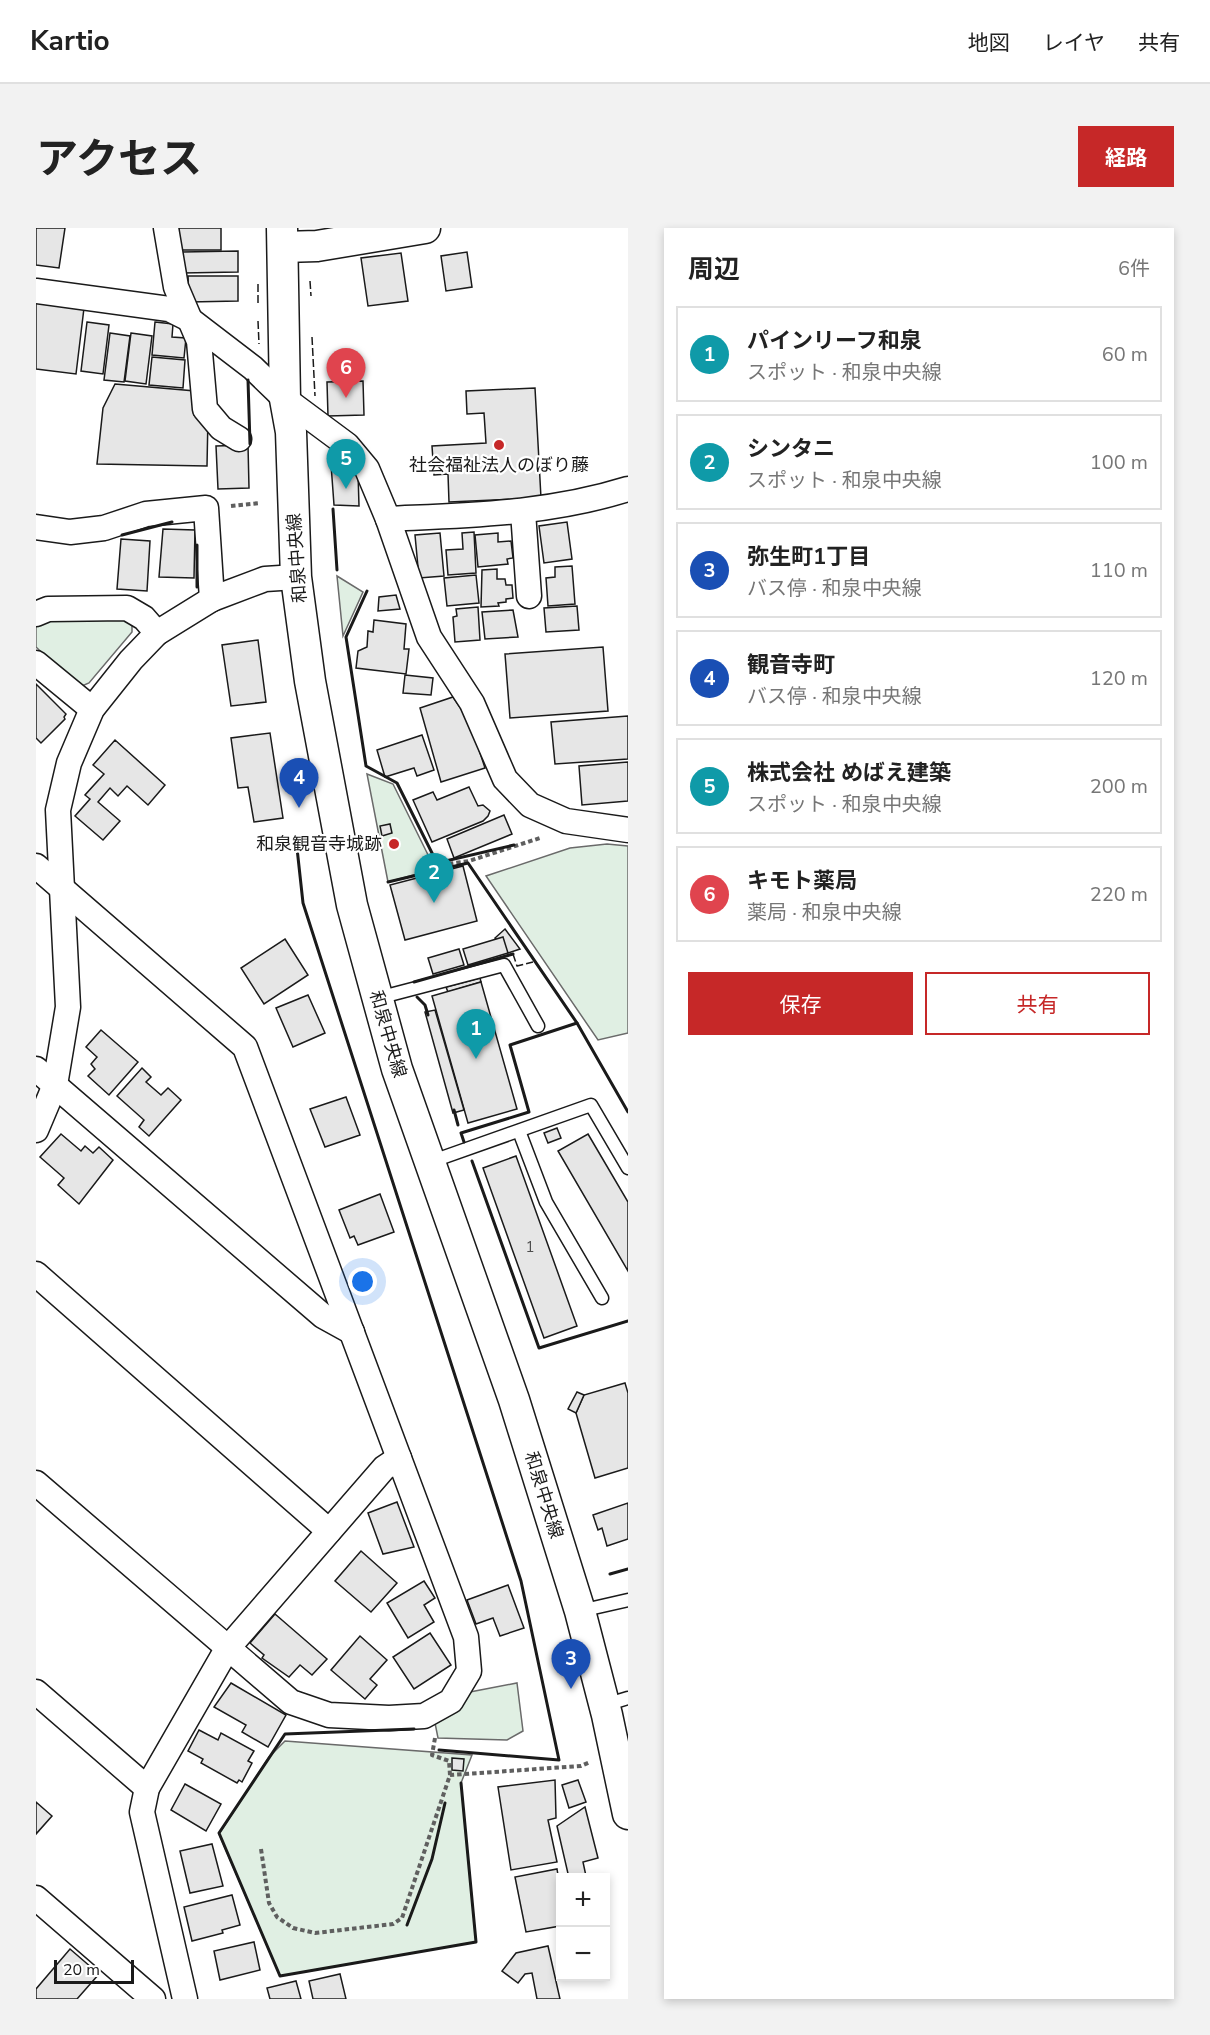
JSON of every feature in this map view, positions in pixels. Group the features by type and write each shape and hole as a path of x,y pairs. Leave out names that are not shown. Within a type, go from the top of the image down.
{"street":[{"path":"166,228 176,287 199,341 205,409 221,428 239,439"},
{"path":"282,238 317,246 415,229"},
{"name":"和泉中央線","path":"282,238 285,399 291,432 296,577 333,814 352,905 398,1070 514,1400 580,1611 616,1701 616,1751 628,1814"},
{"path":"36,291 169,309 189,319 253,368 285,399 347,445 367,470 388,519 429,637 472,703 505,779 530,806 566,821 628,830"},
{"path":"388,519 523,512 587,502 628,489"},
{"path":"36,527 70,532 93,530 147,514 206,508 212,599"},
{"path":"523,512 529,596"},
{"path":"36,1130 55,1085 68,1006 58,810 69,763 92,709 131,660 157,633 212,599 265,579 296,577"},
{"path":"36,614 48,609 127,608 144,618 157,633"},
{"path":"36,663 92,709"},
{"path":"36,866 245,1047 466,1637 469,1671 451,1701 424,1716 389,1718 329,1715 291,1702 36,1483"},
{"path":"36,1069 324,1316 352,1332"},
{"path":"36,1274 329,1531"},
{"path":"185,1999 142,1812 147,1788 227,1649 384,1468 399,1458"},
{"path":"36,1692 147,1788"},
{"path":"36,1898 153,1999"}],"lane":[{"path":"378,998 504,965 538,1026"},
{"path":"430,1162 591,1105 628,1168"},
{"path":"519,1131 546,1202 602,1298"},
{"path":"580,1611 628,1600"}],"path":[{"path":"246,504 260,503"},
{"path":"434,866 469,861 534,842 566,821"},
{"path":"261,1849 269,1903 277,1917 292,1928 315,1933 393,1924 402,1918 450,1775 449,1761 432,1755 435,1736 430,1713"},
{"path":"450,1775 581,1766 616,1751"}],"green space":[{"path":"337,576 363,592 343,636"},
{"path":"113,613 132,622 132,632 89,683 82,686 73,682 36,647 36,621"},
{"path":"367,774 393,784 435,869 388,882"},
{"path":"607,844 628,846 628,1033 598,1040 486,876 570,848"},
{"path":"517,1683 523,1731 507,1740 438,1738 435,1723 470,1692"},
{"path":"285,1741 472,1755 461,1783 476,1942 280,1976 219,1834 269,1757"}],"building":[{"path":"36,228 65,228 59,268 36,265"},
{"path":"179,228 221,228 221,250 179,250"},
{"path":"238,251 238,272 182,273 182,252"},
{"path":"467,252 472,287 446,291 441,256"},
{"path":"401,253 408,301 368,306 361,258"},
{"path":"188,276 238,276 238,301 189,302"},
{"path":"36,301 84,308 76,374 36,369"},
{"path":"87,322 109,325 103,374 81,371"},
{"path":"155,322 173,324 172,337 186,338 184,358 152,355"},
{"path":"110,333 130,336 124,382 104,380"},
{"path":"131,333 152,336 146,384 125,381"},
{"path":"152,357 185,360 183,388 149,385"},
{"path":"363,381 364,415 328,416 327,382"},
{"path":"115,384 195,391 194,415 208,416 207,466 97,464 103,408"},
{"name":"社会福祉法人のぼり藤","path":"535,388 541,498 449,502 448,474 434,475 432,446 486,443 484,413 467,414 466,391"},
{"path":"248,445 249,488 218,489 216,446"},
{"path":"331,464 351,464 358,473 359,506 334,505"},
{"path":"567,522 572,559 544,563 539,526"},
{"path":"163,529 195,530 194,578 159,577"},
{"path":"474,532 476,573 448,575 446,550 463,549 462,533"},
{"path":"440,533 444,576 419,578 415,535"},
{"path":"498,533 498,542 511,541 513,558 507,559 508,564 478,567 475,535"},
{"path":"121,539 150,541 147,591 117,589"},
{"path":"572,566 575,604 548,606 546,578 555,577 555,567"},
{"path":"497,569 497,579 505,579 506,585 512,585 513,598 498,603 499,606 481,607 482,570"},
{"path":"476,575 479,603 447,606 444,578"},
{"path":"396,595 400,609 378,611 379,597"},
{"path":"577,606 579,630 546,632 544,608"},
{"path":"478,607 480,640 455,642 453,617 457,616 456,609"},
{"path":"513,610 518,637 485,639 482,612"},
{"path":"374,620 406,624 404,649 409,649 406,674 356,668 358,651 367,647 368,631 373,632"},
{"path":"258,640 266,702 231,706 222,645"},
{"path":"603,647 608,711 510,718 505,654"},
{"path":"405,675 433,678 431,695 403,693"},
{"path":"36,684 66,714 65,719 41,743 36,738"},
{"path":"453,697 470,722 485,768 441,782 420,708"},
{"path":"628,716 628,759 555,764 551,722"},
{"path":"270,733 283,818 254,822 248,787 238,788 231,738"},
{"path":"422,735 434,770 417,776 414,768 385,777 377,750"},
{"path":"115,740 165,785 148,805 127,786 118,796 110,788 98,802 120,821 103,840 75,816 90,799 85,795 104,774 93,765"},
{"path":"628,762 628,801 582,805 579,766"},
{"path":"469,787 478,806 483,805 490,811 488,816 483,821 432,842 413,800 433,792 437,800"},
{"path":"504,815 512,834 454,858 447,839"},
{"path":"390,824 392,833 382,836 380,826"},
{"path":"463,866 477,921 405,940 390,885"},
{"path":"505,929 520,949 508,953 495,938"},
{"path":"503,937 508,953 468,965 463,949"},
{"path":"285,939 308,975 264,1004 241,968"},
{"path":"459,949 464,965 433,974 428,958"},
{"path":"480,978 481,982 448,992 446,987"},
{"path":"481,982 517,1109 468,1123 432,996"},
{"path":"308,995 325,1033 293,1047 276,1008"},
{"path":"435,1010 464,1110 453,1113 425,1012"},
{"path":"101,1030 138,1062 109,1095 88,1076 95,1069 91,1064 97,1057 86,1047"},
{"path":"142,1068 151,1077 146,1082 161,1095 168,1088 181,1100 149,1136 139,1127 144,1120 117,1096"},
{"path":"346,1097 360,1135 325,1147 310,1109"},
{"path":"557,1128 561,1138 548,1143 544,1133"},
{"path":"61,1134 81,1151 85,1146 93,1153 99,1147 113,1160 79,1204 58,1185 64,1178 40,1157"},
{"path":"588,1134 628,1202 628,1271 558,1151"},
{"path":"516,1156 577,1326 544,1338 483,1168"},
{"path":"380,1194 394,1232 358,1245 354,1236 350,1238 339,1210"},
{"path":"625,1383 628,1393 628,1468 595,1478 576,1413 584,1395"},
{"path":"577,1392 584,1395 576,1413 568,1409"},
{"path":"397,1502 414,1547 383,1554 368,1513"},
{"path":"628,1503 628,1539 607,1546 602,1528 598,1530 593,1515"},
{"path":"361,1551 397,1583 371,1612 335,1581"},
{"path":"424,1581 435,1598 424,1605 434,1622 408,1638 387,1603"},
{"path":"508,1585 524,1628 500,1636 493,1618 476,1624 467,1600"},
{"path":"275,1614 327,1659 312,1675 300,1665 289,1677 262,1658 264,1655 250,1643"},
{"path":"430,1633 451,1665 414,1689 393,1657"},
{"path":"360,1636 387,1660 370,1679 377,1685 365,1699 331,1670"},
{"path":"231,1683 286,1715 268,1747 242,1732 246,1725 214,1707"},
{"path":"199,1730 218,1740 221,1733 254,1751 248,1761 252,1763 242,1782 239,1780 237,1783 201,1763 203,1759 188,1751"},
{"path":"452,1758 464,1759 463,1771 452,1770"},
{"path":"555,1780 556,1818 548,1820 557,1862 511,1870 498,1787"},
{"path":"578,1780 586,1802 569,1808 562,1785"},
{"path":"185,1784 221,1804 206,1831 171,1810"},
{"path":"36,1802 52,1816 36,1834"},
{"path":"585,1807 598,1858 583,1862 585,1873 568,1873 557,1826"},
{"path":"212,1844 223,1886 190,1893 180,1851"},
{"path":"557,1869 556,1927 526,1932 515,1877"},
{"path":"232,1895 240,1925 222,1930 223,1933 192,1941 184,1907"},
{"path":"254,1942 260,1970 220,1980 214,1951"},
{"path":"548,1946 560,1999 537,1999 532,1973 525,1974 518,1983 502,1971 516,1953"},
{"path":"70,1949 99,1974 77,1999 36,1999 36,1989"},
{"path":"340,1974 346,1999 313,1999 309,1981"},
{"path":"296,1981 301,1999 270,1999 267,1988"}],"fence":[{"path":"310,281 311,296"},
{"path":"258,284 258,305"},
{"path":"258,321 259,344"},
{"path":"312,337 315,396"},
{"path":"346,637 363,747"},
{"path":"513,954 517,966 533,962"}],"wall":[{"path":"248,380 250,444"},
{"path":"333,509 337,570"},
{"path":"122,535 172,522"},
{"path":"197,545 197,587"},
{"path":"367,591 346,637 366,766 397,783 437,863 514,845"},
{"path":"296,839 303,903 521,1581 559,1760 439,1750"},
{"path":"388,882 468,863 577,1023 628,1112"},
{"path":"414,982 513,954"},
{"path":"417,997 425,1005 428,1015"},
{"path":"464,1142 461,1133 529,1112 510,1045 577,1023"},
{"path":"454,1110 458,1125"},
{"path":"472,1161 539,1348 628,1321"},
{"path":"610,1574 628,1569"},
{"path":"414,1729 285,1734 219,1833 280,1976 476,1942 461,1783"},
{"path":"407,1925 432,1859 445,1803"}],"place":[{"name":"キモト薬局","path":"346,398"},
{"name":"社会福祉法人のぼり藤","path":"499,445"},
{"name":"株式会社 めばえ建築","path":"346,489"},
{"name":"観音寺町","path":"299,808"},
{"name":"和泉観音寺城跡","path":"394,844"},
{"name":"シンタニ","path":"434,903"},
{"name":"パインリーフ和泉","path":"476,1059"},
{"name":"弥生町1丁目","path":"571,1689"}]}
